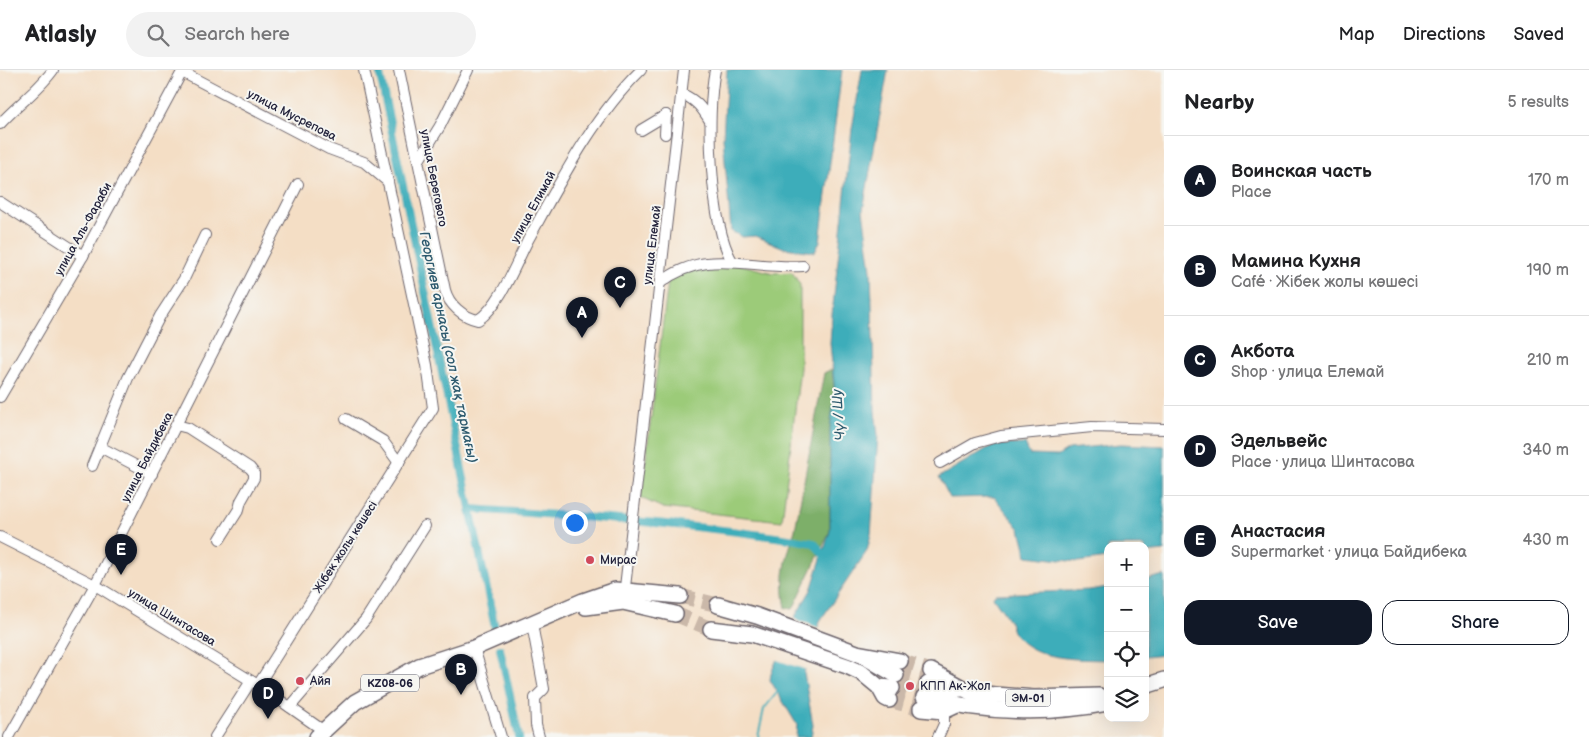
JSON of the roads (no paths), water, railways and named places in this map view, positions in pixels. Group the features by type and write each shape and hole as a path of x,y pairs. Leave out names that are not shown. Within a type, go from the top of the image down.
{"highway":[{"name":"KZ08-06","path":"320,734 355,702 419,666 474,648 565,609 624,596 680,596"},
{"name":"KZ08-06","path":"624,596 675,614"},
{"path":"711,629 752,634 888,682 857,653 837,644 757,616 718,605"},
{"path":"1149,685 1164,680"},
{"name":"ЭМ-01","path":"926,690 954,682 964,690 972,693 1066,709 1104,704"},
{"name":"ЭМ-01","path":"926,690 958,705"},
{"name":"ЭМ-01","path":"926,690 944,711 958,705 1002,699 1066,698 1104,694"},
{"path":"1149,695 1164,690"}],"street":[{"path":"0,124 45,81 53,70"},
{"path":"364,70 388,182"},
{"name":"улица Берегового","path":"399,70 445,290"},
{"path":"419,160 440,126 468,70"},
{"name":"улица Елимай","path":"445,290 454,306 470,318 478,320 485,315 591,134 618,95 642,70"},
{"name":"улица Елемай","path":"624,596 684,70"},
{"path":"715,70 710,121 721,236 732,260"},
{"name":"улица Мусрепова","path":"182,71 316,143 364,162 388,182"},
{"name":"улица Аль-Фараби","path":"0,397 83,256 182,71"},
{"path":"682,94 694,100 711,102"},
{"path":"694,100 710,121"},
{"path":"641,130 666,115 665,134"},
{"name":"Жібек жолы көшесі","path":"215,737 254,683 399,463 432,408 426,365 388,182"},
{"name":"улица Байдибека","path":"9,737 96,585 298,184"},
{"path":"0,202 83,256"},
{"path":"92,466 128,378 160,316 184,279 205,235"},
{"path":"660,283 684,267 732,260 779,268 803,266"},
{"path":"346,419 383,440 399,463"},
{"path":"176,426 182,426 196,434 250,468 254,473 254,478 241,501 239,509 220,538"},
{"path":"940,463 975,443 1001,436 1092,427 1164,429"},
{"path":"100,447 152,474"},
{"path":"290,707 366,619 425,526"},
{"name":"улица Шинтасова","path":"0,537 96,585 254,683 290,707 320,734"},
{"path":"532,624 544,689 535,698 536,725 539,737"},
{"path":"474,648 501,737"},
{"path":"938,737 944,724 944,711"}],"water":[{"path":"727,70 842,70 820,241 815,252 784,248 756,236 742,237 731,231 723,138"},
{"name":"Чү / Шу","path":"862,70 888,70 863,210 871,270 875,411 878,435 871,535 867,551 820,621 804,673 813,725 811,737 796,737 797,725 770,680 771,673 796,615 811,590 830,531 830,428 835,394 830,343 852,129"},
{"path":"1025,444 1030,455 1058,456 1069,449 1121,444 1164,446 1164,551 1149,553 1149,542 1104,542 1104,559 1078,562 1027,556 1020,529 994,497 950,498 939,477 993,445"},
{"path":"1164,575 1164,655 1149,657 1149,587 1149,579"},
{"path":"1104,588 1104,660 1071,659 1035,650 1014,634 1009,621 993,597 995,594 1090,590"}],"waterway":[{"name":"Георгиев арнасы (сол жақ тармағы)","path":"379,70 495,628"},
{"path":"470,509 642,522 771,536 814,543 827,559"},
{"path":"500,649 519,737"},
{"path":"758,737 764,709 779,690"}],"tunnel":[{"path":"680,596 718,605"},
{"path":"675,614 711,629"},
{"path":"900,661 931,671"},
{"path":"896,675 928,684"},
{"path":"892,688 924,697"},
{"path":"889,700 921,709"}],"place":[{"name":"Акбота","path":"620,308"},
{"name":"Воинская часть","path":"582,338"},
{"name":"Мирас","path":"590,560"},
{"name":"Анастасия","path":"121,575"},
{"name":"Айя","path":"300,681"},
{"name":"КПП Ак-Жол","path":"910,686"},
{"name":"Мамина Кухня","path":"461,695"},
{"name":"Эдельвейс","path":"268,719"}]}
